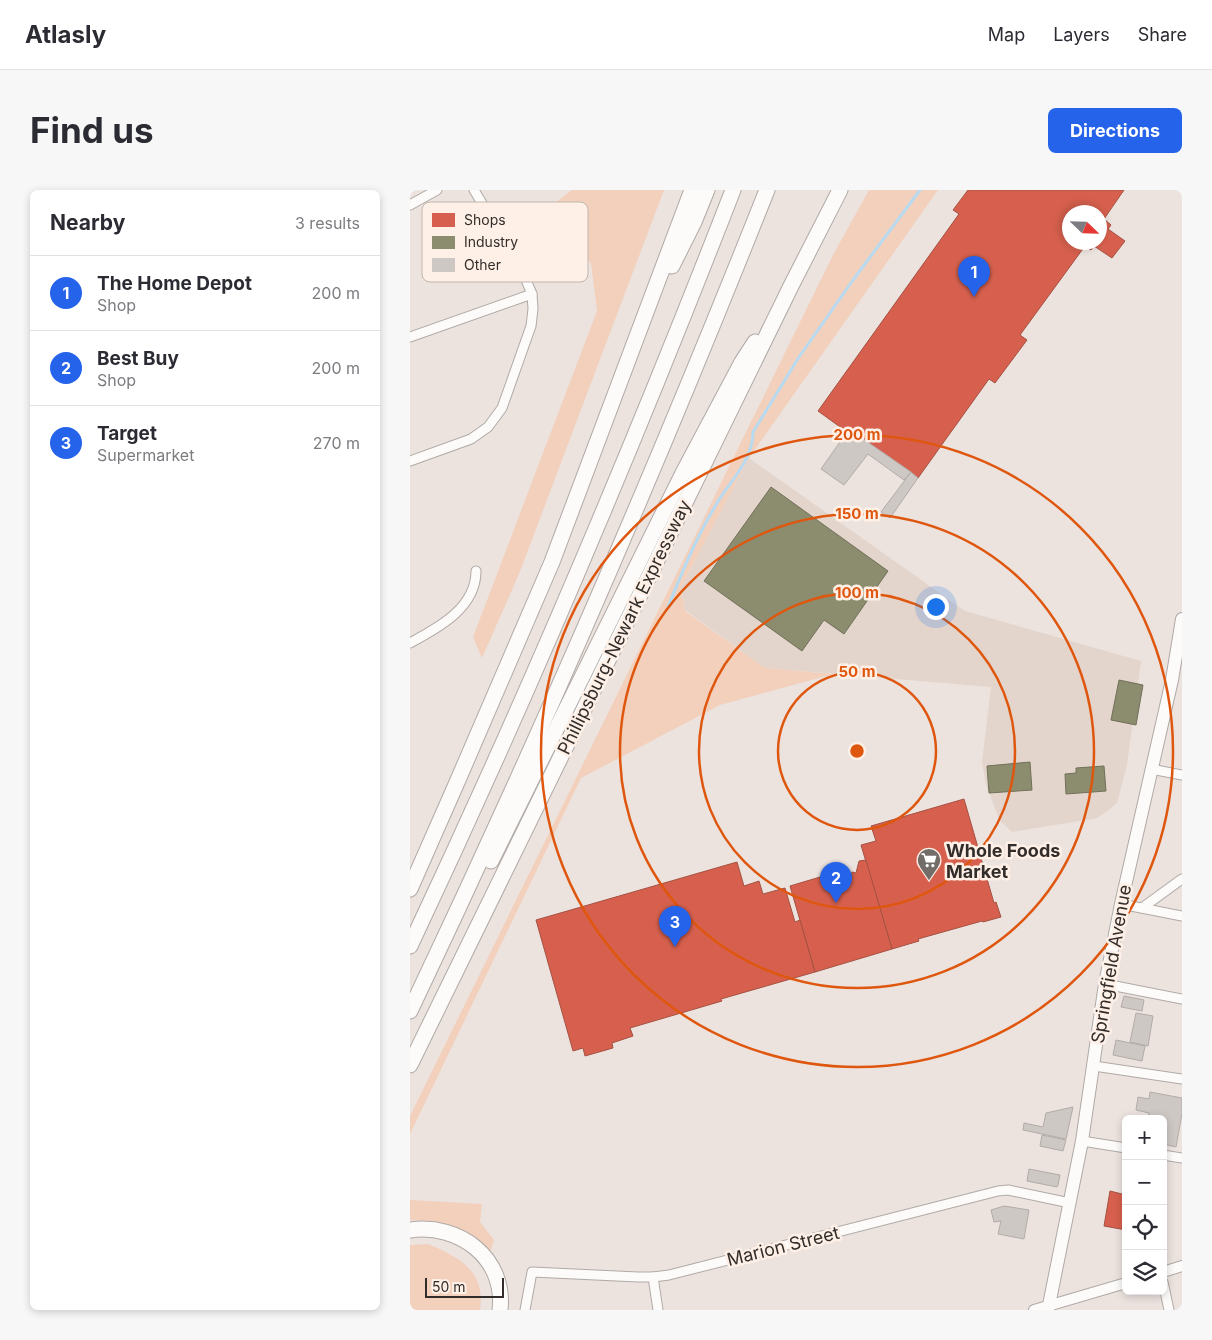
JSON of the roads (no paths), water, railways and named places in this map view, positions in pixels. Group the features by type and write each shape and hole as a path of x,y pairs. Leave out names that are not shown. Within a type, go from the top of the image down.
{"highway":[{"path":"410,889 552,562 692,190"},
{"path":"636,340 694,222 707,190"},
{"path":"410,946 557,620 654,388 733,190"},
{"name":"Phillipsburg-Newark Expressway","path":"444,937 515,784 610,570 767,190"},
{"name":"Phillipsburg-Newark Expressway","path":"410,1065 791,286 840,190"},
{"path":"410,1011 444,937 484,874 700,441 742,362 791,286"},
{"path":"410,1230 425,1229 444,1232 463,1239 479,1251 492,1266 499,1285 501,1295 500,1310"}],"main road":[{"name":"Springfield Avenue","path":"1049,1307 1082,1141 1105,984 1120,904 1151,769 1177,681 1182,619"}],"street":[{"path":"410,205 437,190"},
{"path":"474,190 481,202"},
{"path":"410,461 471,439 488,427 502,408 529,335 533,309 532,294 527,282"},
{"path":"410,337 532,294"},
{"path":"410,643 436,629 461,608 473,590 476,581 476,571"},
{"path":"1151,769 1182,775"},
{"path":"1142,908 1182,879"},
{"path":"1120,904 1182,916"},
{"path":"1105,984 1182,999"},
{"path":"1094,1066 1182,1080"},
{"path":"1082,1141 1122,1147"},
{"path":"1167,1156 1182,1158"},
{"name":"Marion Street","path":"525,1310 532,1272 653,1278 998,1191 1008,1190 1070,1204"},
{"path":"1167,1271 1182,1266"},
{"path":"653,1278 658,1310"},
{"path":"1034,1310 1122,1284"},
{"path":"1166,1295 1169,1310"}],"waterway":[{"path":"668,607 704,526 745,461 752,442 753,432 799,357 920,190"}],"place":[{"name":"The Home Depot","path":"974,297"},
{"name":"Whole Foods Market","path":"929,881"},
{"name":"Best Buy","path":"836,903"},
{"name":"Target","path":"675,947"}]}
